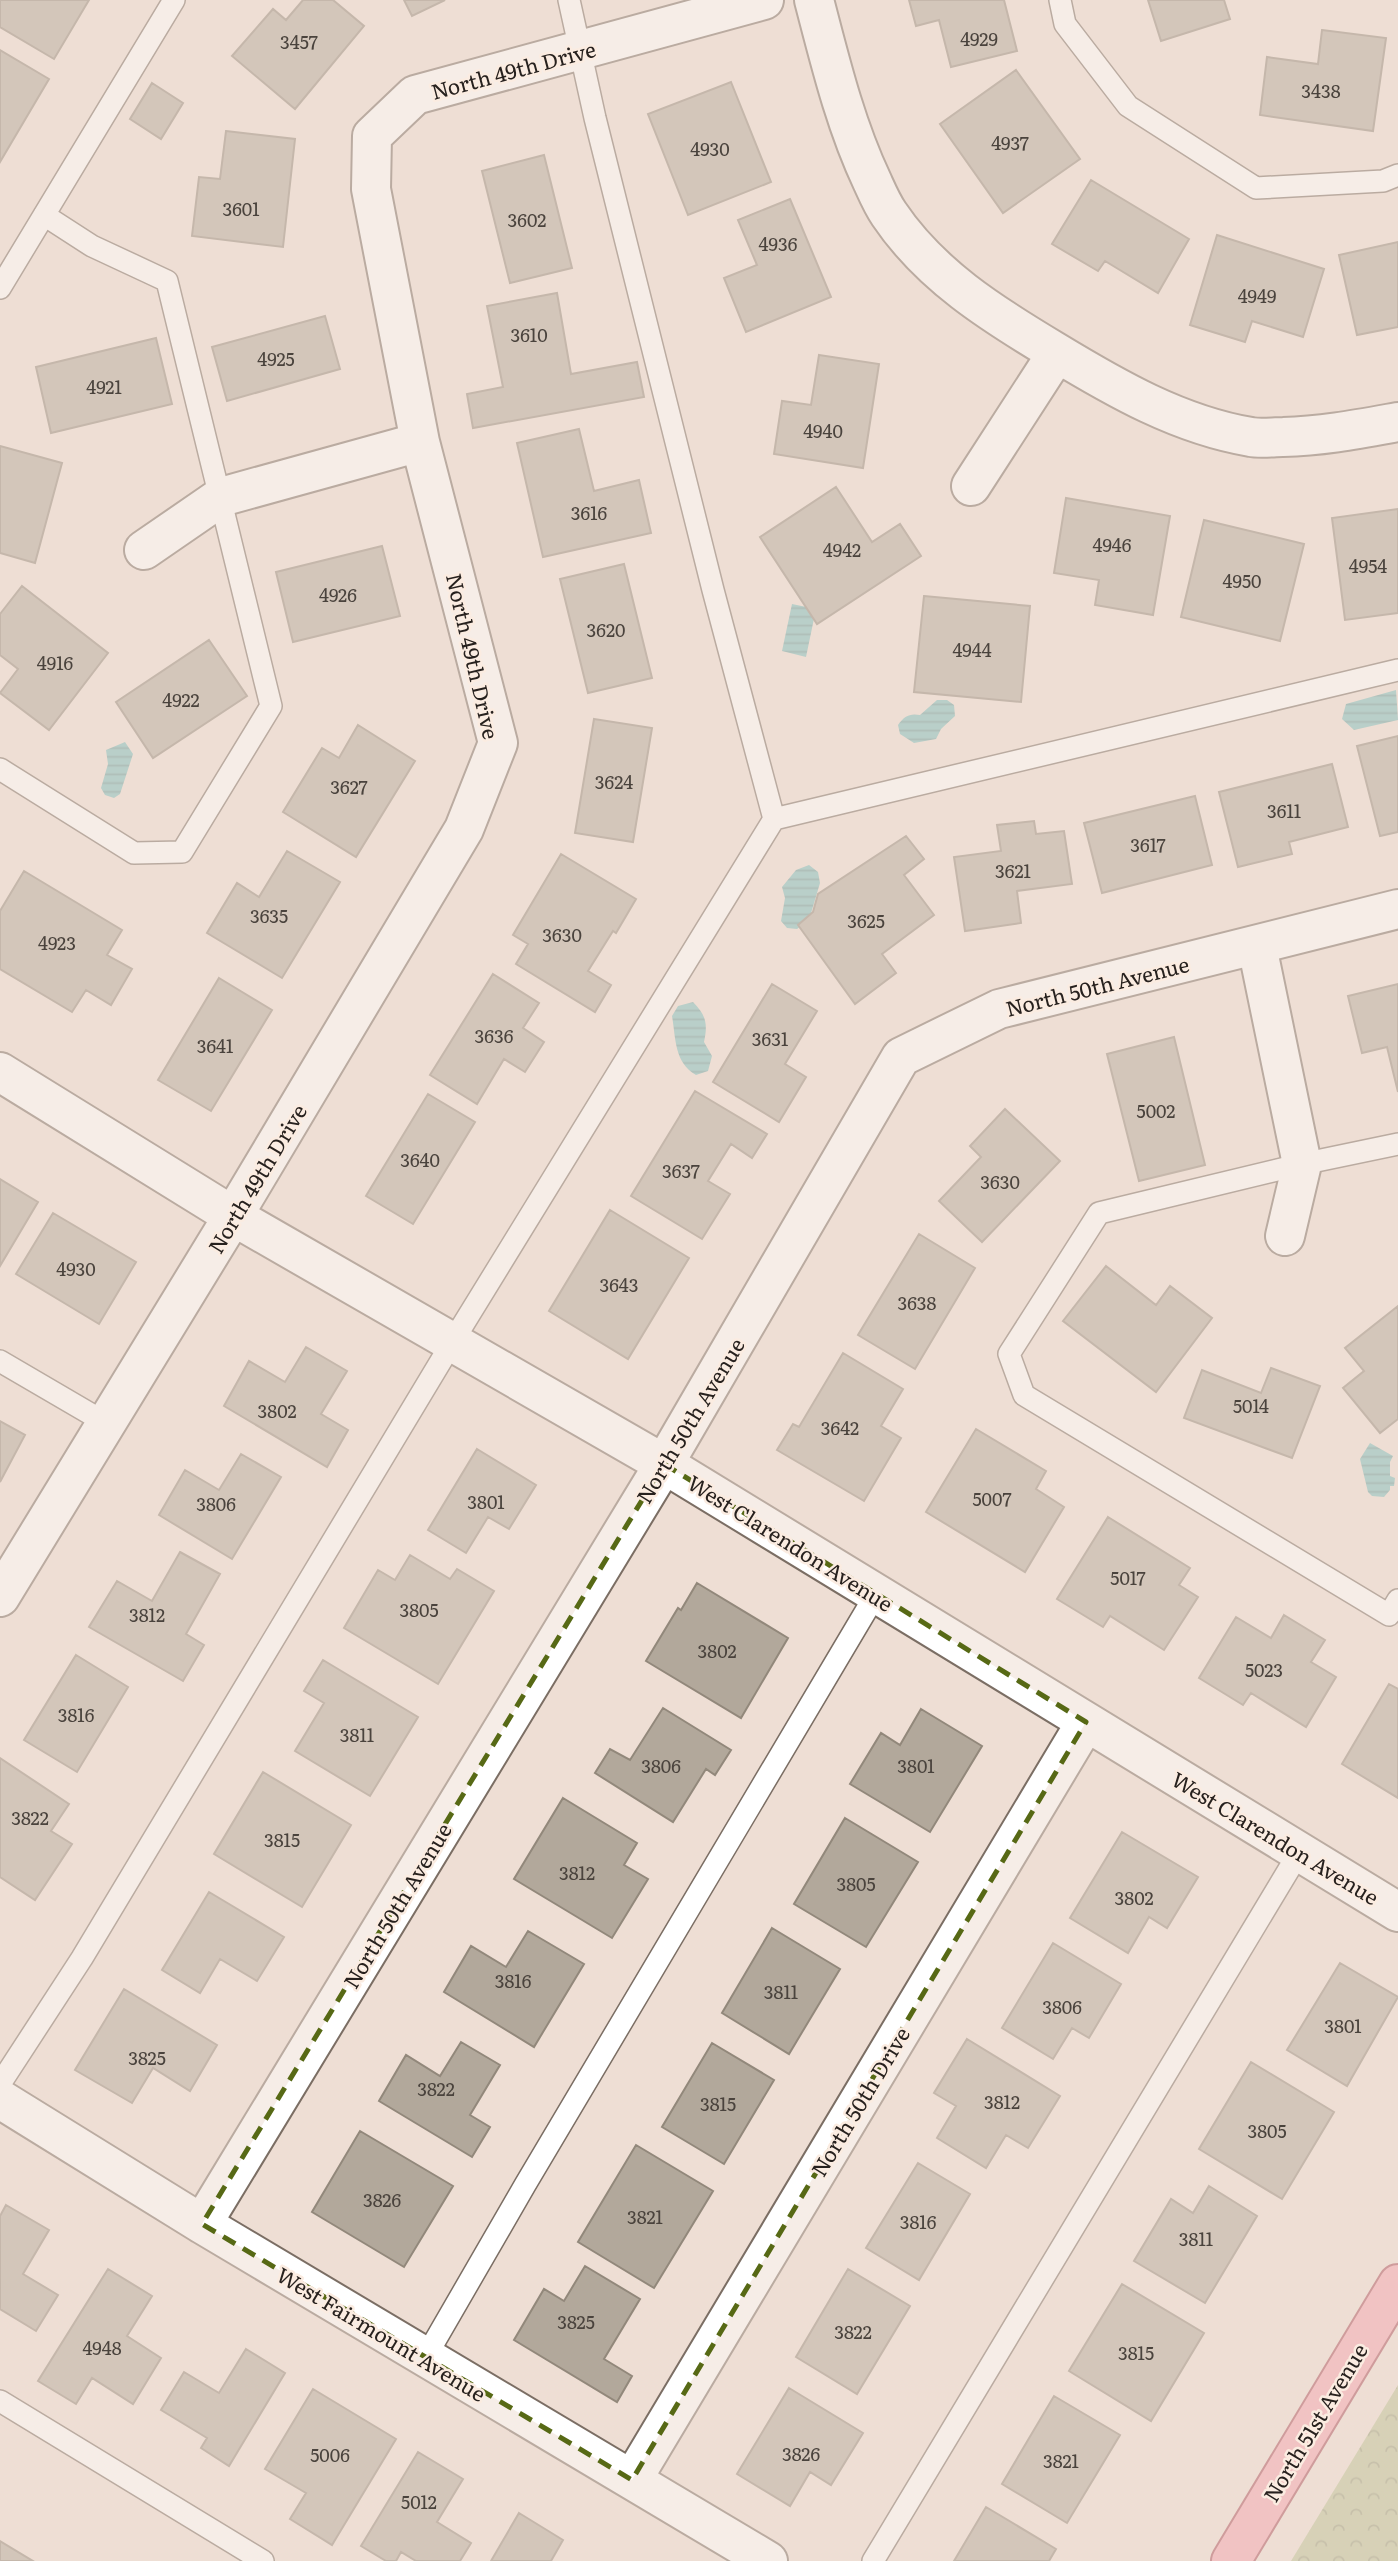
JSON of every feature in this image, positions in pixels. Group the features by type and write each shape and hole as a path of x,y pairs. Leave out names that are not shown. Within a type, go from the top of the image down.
{"main road":[{"name":"North 51st Avenue","path":"1231,2561 1398,2284"}],"street":[{"name":"North 49th Drive","path":"0,1597 233,1216 464,829 498,743 420,442 371,189 372,136 415,95 581,52 764,0"},
{"path":"814,0 834,75 863,161 888,212 920,254 954,285 1005,322 1100,380 1141,401 1193,422 1253,438 1323,436 1398,422"},
{"path":"971,486 1056,353"},
{"path":"144,550 221,497 420,442"},
{"name":"North 50th Avenue","path":"202,2224 664,1464 901,1057 999,1009 1398,909"},
{"path":"1256,946 1301,1164 1285,1237"},
{"name":"West Clarendon Avenue","path":"0,1072 233,1216 664,1464 1398,1912"},
{"name":"North 50th Drive","path":"632,2480 1086,1722"},
{"name":"West Fairmount Avenue","path":"0,2099 202,2224 768,2561"}],"lane":[{"path":"0,288 174,0"},
{"path":"569,0 595,118 713,590 774,819"},
{"path":"1060,0 1065,24 1128,106 1256,188 1383,181 1398,175"},
{"path":"0,769 134,853 182,852 271,706 167,281 92,246 44,215"},
{"path":"0,2084 82,1958 453,1341 774,819 1398,670"},
{"path":"1398,1144 1301,1164 1099,1213 1009,1354 1024,1395 1389,1615 1398,1600"},
{"path":"0,1361 106,1423"},
{"path":"425,2358 876,1594"},
{"path":"873,2561 1300,1851"},
{"path":"0,2401 263,2561"}],"highlighted area":[{"path":"664,1464 1086,1722 632,2480 202,2224"}],"green space":[{"path":"1398,2385 1398,2561 1291,2561"}],"water":[{"path":"792,604 816,609 806,657 782,651"},
{"path":"1396,690 1398,720 1354,730 1342,719 1346,704"},
{"path":"937,700 947,700 954,705 955,716 941,729 936,739 914,743 900,734 898,725 903,719 910,715 920,715"},
{"path":"125,742 133,754 120,794 114,798 105,795 101,788 108,764 106,750"},
{"path":"809,865 818,872 820,883 809,920 797,929 787,928 781,921 785,898 782,887 796,870"},
{"path":"693,1002 705,1020 704,1042 712,1056 708,1071 696,1075 680,1057 672,1016 678,1006"},
{"path":"1370,1443 1393,1456 1390,1476 1395,1478 1394,1486 1390,1486 1384,1497 1372,1496 1368,1492 1360,1459"}],"building":[{"path":"0,0 89,0 54,59 0,27"},
{"path":"303,0 333,0 364,26 295,109 232,56 273,9 286,20"},
{"path":"404,0 445,0 412,16"},
{"path":"909,0 1004,0 1017,51 951,67 939,20 916,26"},
{"path":"1148,0 1224,0 1230,19 1161,41"},
{"path":"1322,30 1386,38 1373,131 1260,115 1267,57 1318,64"},
{"path":"0,50 49,79 0,162"},
{"path":"1016,70 1080,159 1003,213 940,124"},
{"path":"731,82 771,182 688,215 648,114"},
{"path":"152,83 183,103 161,139 130,119"},
{"path":"226,131 295,139 283,247 192,236 199,177 220,179"},
{"path":"544,155 572,268 510,283 482,171"},
{"path":"1091,180 1189,239 1158,293 1105,261 1098,271 1052,244"},
{"path":"790,199 831,297 746,332 724,278 757,265 738,220"},
{"path":"1217,235 1324,269 1303,337 1252,321 1245,342 1190,325"},
{"path":"1398,242 1398,327 1357,335 1339,255"},
{"path":"557,293 571,374 637,362 644,397 473,428 467,394 503,387 487,306"},
{"path":"325,316 340,369 227,401 212,347"},
{"path":"156,338 172,404 51,433 36,367"},
{"path":"819,355 879,364 863,468 774,454 782,401 811,405"},
{"path":"579,429 594,491 639,480 651,533 543,557 517,443"},
{"path":"0,446 62,463 35,563 0,553"},
{"path":"836,487 872,542 900,524 921,556 817,624 760,537"},
{"path":"1066,498 1170,516 1153,615 1095,605 1099,580 1054,573"},
{"path":"1398,509 1398,613 1345,620 1332,518"},
{"path":"1204,520 1304,544 1280,641 1181,617"},
{"path":"382,546 400,616 293,642 276,572"},
{"path":"624,564 652,678 588,693 560,579"},
{"path":"22,586 108,653 49,730 0,693 18,669 0,655 0,614"},
{"path":"924,596 1030,606 1021,702 914,692"},
{"path":"209,640 247,696 153,758 116,702"},
{"path":"594,719 652,728 633,842 575,833"},
{"path":"358,725 415,761 356,857 283,812 322,748 339,758"},
{"path":"1398,736 1398,832 1380,836 1357,746"},
{"path":"1332,764 1348,827 1289,842 1292,854 1238,867 1219,792"},
{"path":"1195,796 1212,865 1102,893 1084,823"},
{"path":"1034,821 1036,834 1064,831 1072,884 1017,891 1021,923 965,931 954,857 1001,851 997,825"},
{"path":"906,836 924,859 904,875 934,915 882,954 896,973 855,1004 798,925 813,912 818,894"},
{"path":"287,851 340,882 282,978 207,933 237,883 259,897"},
{"path":"561,854 636,899 616,933 613,931 588,971 611,985 595,1012 516,964 528,944 513,935"},
{"path":"24,871 122,930 107,955 132,969 111,1005 86,990 72,1012 0,969 0,911"},
{"path":"493,974 539,1003 523,1028 544,1042 525,1072 504,1059 477,1104 430,1075"},
{"path":"219,978 272,1010 211,1111 158,1080"},
{"path":"772,984 817,1011 785,1064 806,1077 779,1122 713,1082"},
{"path":"1398,984 1398,1092 1387,1047 1362,1053 1348,996"},
{"path":"1174,1037 1205,1165 1139,1181 1107,1054"},
{"path":"695,1091 767,1134 752,1158 731,1144 708,1181 730,1194 702,1239 631,1196"},
{"path":"428,1094 475,1122 413,1224 366,1196"},
{"path":"1005,1109 1060,1161 982,1242 939,1201 981,1157 970,1146"},
{"path":"0,1179 38,1202 0,1266"},
{"path":"610,1210 689,1258 628,1359 549,1311"},
{"path":"53,1213 136,1262 99,1324 16,1274"},
{"path":"919,1234 975,1268 915,1369 858,1335"},
{"path":"1106,1266 1156,1305 1170,1286 1212,1318 1156,1392 1063,1321"},
{"path":"1398,1306 1398,1419 1380,1433 1343,1388 1364,1371 1345,1348"},
{"path":"306,1347 347,1371 321,1414 348,1430 327,1467 224,1406 249,1361 285,1382"},
{"path":"843,1353 903,1389 881,1426 901,1438 864,1501 777,1450 793,1424 799,1427"},
{"path":"1271,1368 1320,1386 1292,1458 1184,1418 1202,1370 1261,1393"},
{"path":"0,1421 25,1435 0,1482"},
{"path":"976,1429 1046,1471 1036,1489 1064,1507 1025,1572 926,1512"},
{"path":"477,1449 536,1485 509,1529 488,1517 466,1553 428,1530"},
{"path":"241,1454 281,1477 232,1559 159,1515 185,1470 219,1490"},
{"path":"1108,1517 1190,1568 1179,1585 1198,1597 1164,1650 1110,1616 1103,1627 1057,1599"},
{"path":"180,1552 220,1574 186,1634 204,1645 183,1681 89,1627 117,1581 152,1601"},
{"path":"410,1555 450,1579 457,1569 494,1591 438,1684 344,1628 378,1570 395,1580"},
{"path":"697,1583 788,1638 741,1718 646,1661 678,1608 681,1610"},
{"path":"1284,1615 1325,1640 1311,1662 1336,1677 1306,1727 1251,1693 1243,1705 1199,1678 1236,1617 1271,1638"},
{"path":"76,1655 128,1687 77,1772 24,1740"},
{"path":"323,1660 418,1717 370,1796 295,1751 324,1703 304,1691"},
{"path":"1389,1684 1398,1689 1398,1798 1342,1764"},
{"path":"663,1708 731,1750 715,1775 706,1769 673,1822 595,1773 610,1749 630,1760"},
{"path":"921,1709 982,1746 930,1832 850,1784 881,1733 900,1745"},
{"path":"0,1758 69,1804 51,1831 72,1844 35,1900 0,1877"},
{"path":"263,1772 351,1825 302,1907 214,1854"},
{"path":"563,1798 637,1843 624,1865 648,1879 612,1938 514,1879"},
{"path":"845,1818 918,1862 866,1947 794,1904"},
{"path":"1122,1832 1198,1877 1167,1928 1149,1917 1128,1953 1070,1918"},
{"path":"209,1892 284,1937 257,1981 220,1959 200,1993 162,1970"},
{"path":"772,1928 840,1969 789,2054 722,2013"},
{"path":"528,1931 584,1964 534,2047 444,1992 471,1946 506,1967"},
{"path":"1053,1943 1121,1984 1089,2038 1072,2028 1053,2059 1002,2028"},
{"path":"1340,1963 1398,1997 1347,2086 1287,2050"},
{"path":"124,1989 217,2045 190,2091 153,2068 132,2103 75,2070"},
{"path":"967,2039 1060,2096 1028,2148 1006,2135 986,2168 937,2138 956,2106 934,2093"},
{"path":"461,2042 500,2065 470,2115 490,2127 472,2157 379,2101 406,2055 440,2076"},
{"path":"712,2043 774,2080 724,2164 662,2127"},
{"path":"1251,2062 1334,2112 1282,2199 1199,2149"},
{"path":"360,2131 453,2186 404,2267 312,2212"},
{"path":"636,2145 713,2191 654,2288 578,2242"},
{"path":"918,2163 970,2194 919,2280 866,2248"},
{"path":"1209,2186 1257,2216 1205,2303 1134,2261 1171,2199 1193,2213"},
{"path":"6,2205 49,2230 23,2274 58,2295 36,2331 0,2309 0,2216"},
{"path":"585,2266 640,2299 604,2359 632,2376 617,2402 514,2340 544,2289 564,2301"},
{"path":"108,2269 152,2296 127,2336 161,2358 133,2404 92,2378 76,2404 38,2381"},
{"path":"848,2269 910,2306 857,2394 796,2357"},
{"path":"1122,2284 1204,2333 1151,2421 1069,2371"},
{"path":"246,2349 285,2373 229,2466 201,2448 207,2438 161,2410 184,2372 219,2393"},
{"path":"789,2388 863,2433 831,2485 810,2472 790,2506 737,2474"},
{"path":"313,2389 396,2439 332,2545 290,2519 306,2493 265,2469"},
{"path":"1054,2396 1120,2435 1067,2523 1002,2484"},
{"path":"418,2452 463,2479 437,2522 471,2543 460,2561 416,2561 401,2552 396,2561 386,2561 361,2546"},
{"path":"986,2507 1056,2549 1049,2561 954,2561"},
{"path":"519,2513 563,2540 551,2561 491,2561"},
{"path":"0,2541 33,2561 0,2561"}]}
